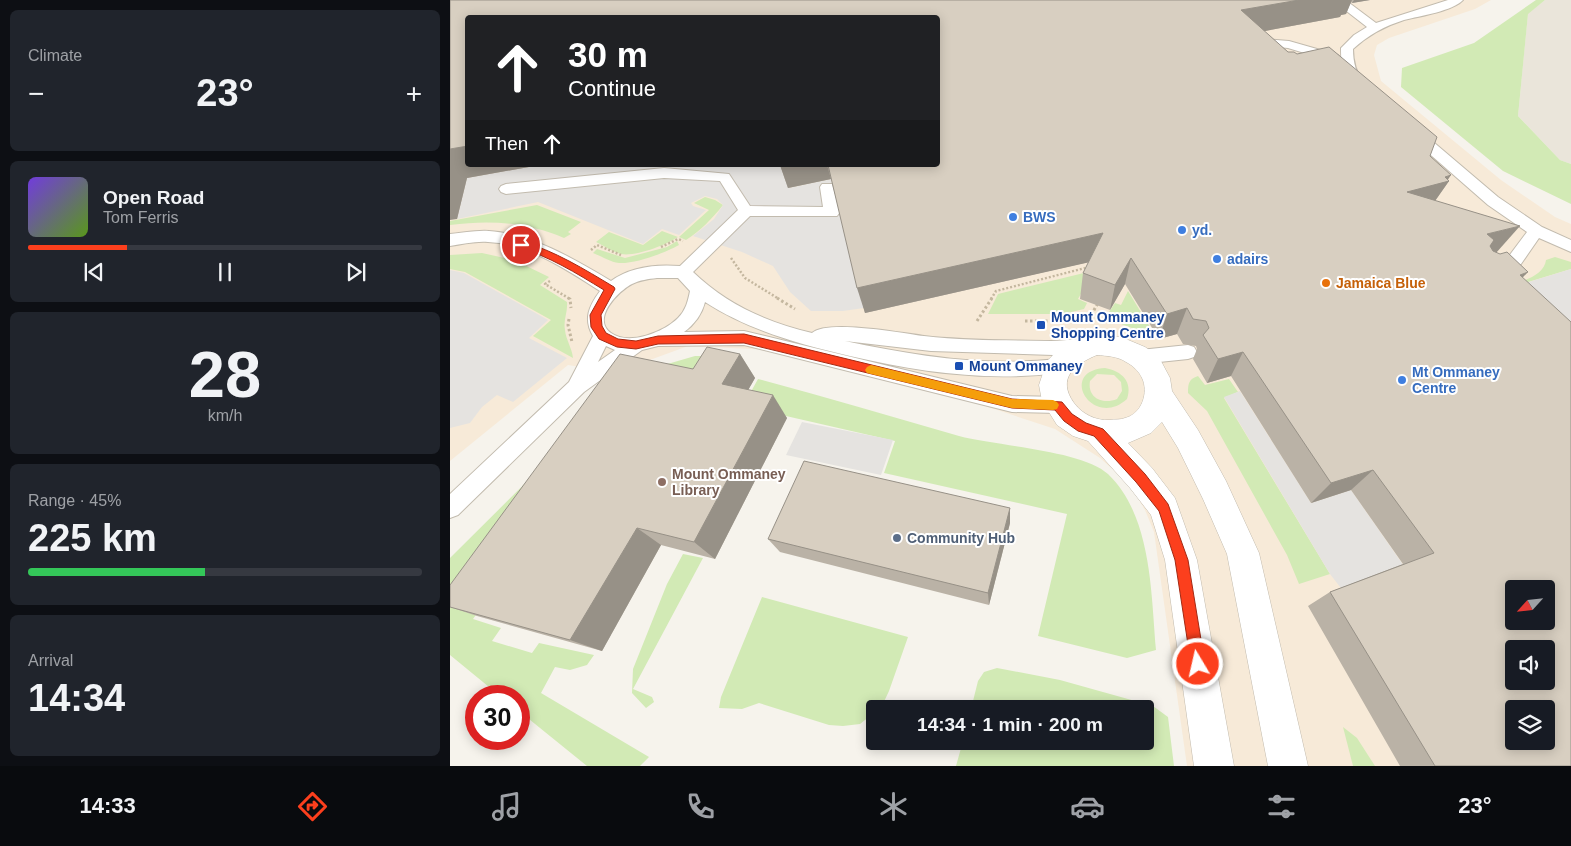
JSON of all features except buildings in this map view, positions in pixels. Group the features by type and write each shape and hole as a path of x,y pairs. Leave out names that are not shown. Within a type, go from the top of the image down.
{"street":[{"path":"1159,388 1156,409 1142,424 1133,429 1115,434 1098,432 1082,427 1068,418 1058,406 1053,392 1053,378 1058,366 1067,355 1080,348 1094,334 1111,345 1126,349 1140,357 1151,368 1159,388 1215,491 1243,553 1288,766"},
{"path":"1098,432 1140,478 1164,508 1182,560 1214,766"}],"lane":[{"path":"1369,94 1355,81 1347,62 1347,48 1357,37 1374,26 1458,0"},
{"path":"1344,4 1374,26"},
{"path":"1253,42 1289,45 1347,62"},
{"path":"1405,125 1493,201 1536,231 1571,246"},
{"path":"506,189 664,173 724,177 746,211"},
{"path":"683,273 705,249 746,211 832,212 827,187"},
{"path":"1477,273 1515,260 1536,231"},
{"path":"450,240 492,237 535,249 570,265 610,289"},
{"path":"1058,366 1028,371 994,372 938,367 803,338 754,321 700,290 683,273 657,271 640,274 625,280 610,289 600,303 595,315 596,327 602,336 617,343 636,345 658,340 744,338 1012,404 1058,406"},
{"path":"658,340 673,333 692,316 700,301 700,290"},
{"path":"803,338 839,333 931,344 1053,348 1094,334"},
{"path":"576,388 602,336"},
{"path":"450,508 576,388 636,345"},
{"path":"1140,357 1188,352 1169,368 1159,388"}],"path":[{"path":"656,249 678,239 732,259 744,278 800,311"},
{"path":"575,347 569,336 570,300 545,284 597,245 618,255 627,256"},
{"path":"977,321 996,291 1085,268"},
{"path":"1094,334 1087,323 1102,297"},
{"path":"968,321 986,321"},
{"path":"1022,321 1068,322"}],"shaded area":[{"name":"Mt Ommaney Centre","path":"450,0 1491,0 1475,9 1389,38 1377,45 1374,55 1381,81 1501,180 1555,217 1571,224 1571,766 1187,766 1154,532 1145,510 1130,485 1100,458 1055,429 952,395 773,350 688,346 639,364 624,374 568,365 450,461"},
{"path":"1545,0 1571,0 1571,164 1560,160 1518,116 1528,13"},
{"path":"529,167 784,167 789,188 831,179 864,308 843,311 811,311 790,292 773,266 742,252 693,236 714,219 723,205 717,199 705,196 691,203 693,206 706,210 679,235 662,229 643,244 538,202 457,219 467,178"},
{"path":"1571,269 1571,376 1497,292"},
{"path":"450,270 464,273 548,320 529,338 567,358 513,402 497,395 482,407 470,423 450,428"},
{"path":"1240,391 1311,503 1351,490 1406,569 1344,592 1330,574 1224,397"},
{"path":"802,422 893,440 881,475 786,455"}],"green space":[{"path":"1536,0 1545,0 1528,14 1518,116 1560,160 1571,164 1571,204 1503,171 1401,87 1402,68 1474,43"},
{"path":"705,197 723,205 706,224 686,240 679,237 709,210 694,203"},
{"path":"537,205 581,222 568,232 571,234 564,238 536,229 508,224 450,225 450,221"},
{"path":"662,231 678,237 658,247 634,254 621,254 596,242 609,232 643,245"},
{"path":"677,241 679,245 666,251 626,263 612,261 593,253 597,249 625,258 667,247"},
{"path":"482,253 514,260 549,277 540,285 567,302 565,326 573,358 533,336 551,320 465,272 450,269 450,255"},
{"path":"1555,257 1571,262 1571,269 1499,291 1496,289 1526,280 1539,272 1546,260"},
{"path":"1088,272 1092,274 1078,299 1087,303 1084,309 1063,314 988,314 998,294"},
{"path":"1128,291 1156,337 1105,318 1115,303 1121,305"},
{"path":"695,356 714,356 693,387 640,377 473,619 501,628 492,641 532,653 539,643 594,655 587,665 570,670 555,667 541,693 649,757 640,766 587,766 530,720 530,685 487,685 450,655 450,558 624,385 640,372"},
{"path":"1105,368 1111,369 1125,378 1128,387 1127,399 1114,407 1102,408 1092,404 1085,396 1082,387 1083,378 1091,371","holes":["1097,374 1114,375 1121,382 1122,391 1117,399 1112,401 1097,399 1091,392 1090,381"]},
{"path":"1198,376 1205,385 1229,379 1238,392 1224,398 1330,574 1299,584 1287,555 1207,411 1188,393 1190,382"},
{"path":"758,379 975,440 1079,459 1096,466 1108,474 1122,491 1133,511 1141,533 1147,557 1156,650 1127,658 1038,636 1067,514 884,473 895,441 743,406"},
{"path":"683,554 703,558 633,689 652,697 654,702 646,708 632,693 633,669 667,584"},
{"path":"762,597 908,637 885,700 866,700 866,719 860,724 829,725 759,703 742,709 719,708 721,697"},
{"path":"997,668 1060,680 1132,700 973,700 978,681 984,672"},
{"path":"1154,707 1168,717 1174,766 956,766 960,750 1154,750"},
{"path":"1343,727 1357,738 1375,766 1353,766"}],"slow traffic":[{"path":"871,370 1012,404 1053,405"}],"place":[{"name":"BWS","path":"1013,217"},
{"name":"yd.","path":"1182,230"},
{"name":"adairs","path":"1217,259"},
{"name":"Jamaica Blue","path":"1326,283"},
{"name":"Mount Ommaney Shopping Centre","path":"1041,325"},
{"name":"Mount Ommaney","path":"959,366"},
{"name":"Mt Ommaney Centre","path":"1402,380"},
{"name":"Mount Ommaney Library","path":"662,482"},
{"name":"Community Hub","path":"897,538"}],"route":[{"path":"521,245 535,249 570,265 610,289 600,303 595,315 596,327 602,336 617,343 636,345 658,340 744,338 1012,404 1058,406 1068,418 1082,427 1098,432 1120,454 1164,508 1182,560 1198,664"}]}
